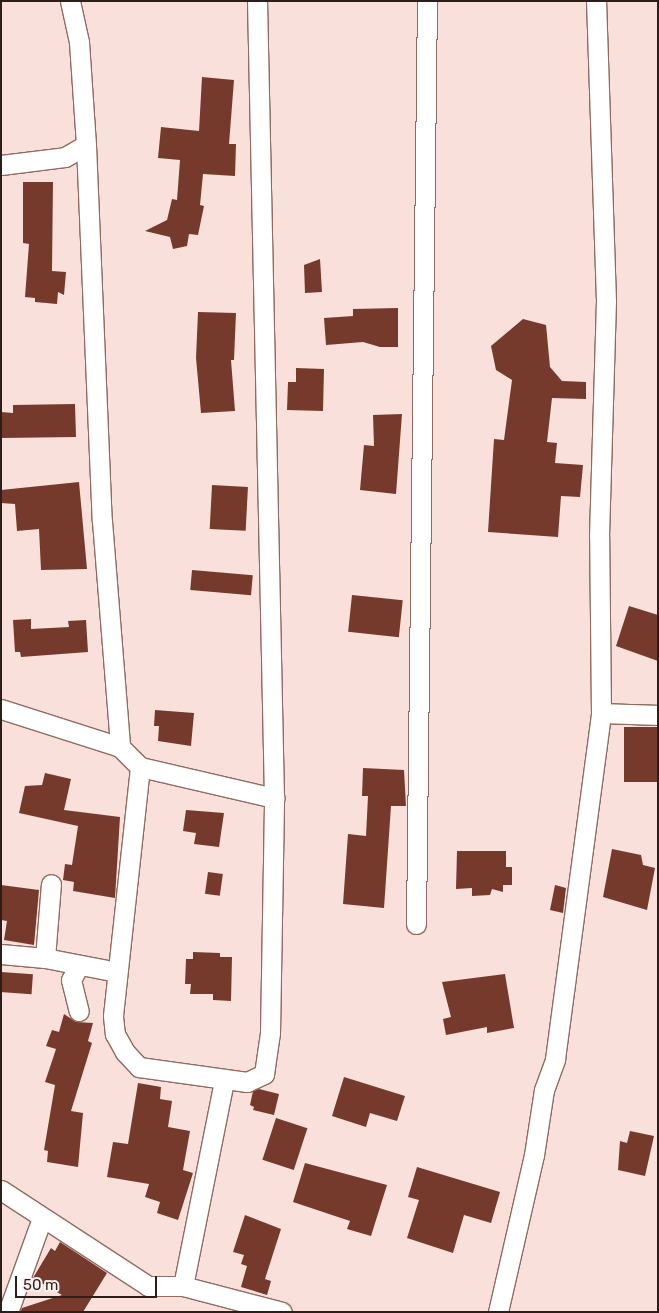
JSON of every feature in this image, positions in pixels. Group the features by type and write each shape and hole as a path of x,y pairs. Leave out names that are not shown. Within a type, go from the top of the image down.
{"street":[{"path":"70,1 79,42 86,145 104,540 120,747"},
{"path":"140,767 117,972 113,1016 115,1034 125,1052 140,1067 247,1082 264,1074 270,1033 274,798 257,1"},
{"path":"416,924 427,1"},
{"path":"498,1312 534,1155 544,1090 555,1059 602,713 599,536 606,301 596,1"},
{"path":"1,165 66,157 86,145"},
{"path":"1,709 120,747 140,767 274,798"},
{"path":"602,713 658,715"},
{"path":"45,958 51,884"},
{"path":"1,954 45,958 117,972"},
{"path":"79,965 71,980 79,1011"},
{"path":"183,1286 224,1080"},
{"path":"1,1190 148,1286 183,1286 282,1312"},
{"path":"8,1312 42,1218"}],"building":[{"path":"202,77 234,80 229,144 236,144 235,176 203,174 200,205 204,206 198,235 189,234 187,246 173,249 170,237 145,231 167,220 172,199 177,200 180,160 158,158 161,127 199,131"},
{"path":"23,182 53,182 52,271 66,272 64,295 58,292 57,304 35,302 35,298 25,297 29,244 23,243"},
{"path":"320,259 322,292 305,293 304,265"},
{"path":"398,308 398,347 380,347 363,342 326,345 324,318 353,316 353,309"},
{"path":"198,312 236,313 234,360 231,360 235,411 201,413 196,358"},
{"path":"523,319 546,325 550,367 562,381 586,382 586,399 552,398 547,442 557,443 555,463 583,465 580,497 561,496 558,537 488,532 494,439 504,440 512,380 496,370 491,346"},
{"path":"296,368 324,369 323,411 287,410 288,382 296,382"},
{"path":"75,404 76,437 1,438 1,412 13,413 13,405"},
{"path":"402,414 396,494 360,490 364,445 374,446 373,415"},
{"path":"79,482 87,569 41,570 39,529 17,531 15,504 1,503 1,490"},
{"path":"212,485 248,487 246,531 210,529"},
{"path":"192,570 253,575 251,595 190,590"},
{"path":"352,595 403,600 399,637 348,632"},
{"path":"629,606 658,615 658,661 616,646"},
{"path":"31,619 31,629 69,627 68,621 86,620 88,652 21,657 20,652 15,652 13,620"},
{"path":"155,710 194,713 191,746 158,741 159,726 154,726"},
{"path":"624,727 658,727 658,782 624,782"},
{"path":"363,768 404,770 406,806 391,806 384,908 343,904 348,834 366,836 368,796 362,796"},
{"path":"45,773 71,779 64,810 120,817 115,898 73,891 74,882 63,880 65,864 72,865 78,826 19,813 25,786 42,785"},
{"path":"186,810 224,813 219,847 194,844 196,833 183,831"},
{"path":"612,849 641,855 643,865 655,868 647,910 603,897"},
{"path":"457,851 506,851 506,867 512,867 512,885 503,885 503,892 492,889 490,895 472,896 472,888 456,889"},
{"path":"208,872 223,874 220,896 205,894"},
{"path":"1,885 39,890 34,945 4,940 7,921 1,920"},
{"path":"555,885 566,888 563,913 550,910"},
{"path":"193,952 220,953 220,957 232,957 231,1001 213,1000 213,994 190,994 191,984 185,984 186,959 193,959"},
{"path":"1,972 33,974 32,994 1,992"},
{"path":"505,974 514,1028 487,1033 487,1027 446,1035 443,1019 451,1017 442,982"},
{"path":"64,1014 76,1022 93,1023 88,1041 92,1043 71,1111 83,1113 78,1167 47,1162 48,1151 44,1150 55,1085 45,1082 56,1049 46,1046 52,1030 59,1032"},
{"path":"344,1077 405,1096 397,1121 370,1113 366,1127 332,1116"},
{"path":"138,1083 161,1087 160,1099 172,1101 168,1127 190,1131 183,1170 193,1173 178,1220 157,1213 160,1202 145,1197 149,1184 107,1177 113,1142 128,1144"},
{"path":"259,1089 279,1094 274,1115 253,1110 254,1107 250,1105 253,1091"},
{"path":"276,1118 307,1128 294,1170 262,1160"},
{"path":"630,1131 654,1136 645,1176 618,1170 620,1141 627,1143"},
{"path":"305,1163 387,1185 371,1236 347,1229 350,1221 293,1202"},
{"path":"417,1167 500,1192 491,1223 464,1215 453,1253 407,1238 419,1200 408,1197"},
{"path":"245,1215 281,1229 265,1279 271,1281 267,1295 241,1287 247,1266 241,1264 244,1255 233,1252"},
{"path":"60,1242 107,1273 83,1312 20,1312 22,1308 62,1295 33,1278 51,1248 55,1251"}]}
